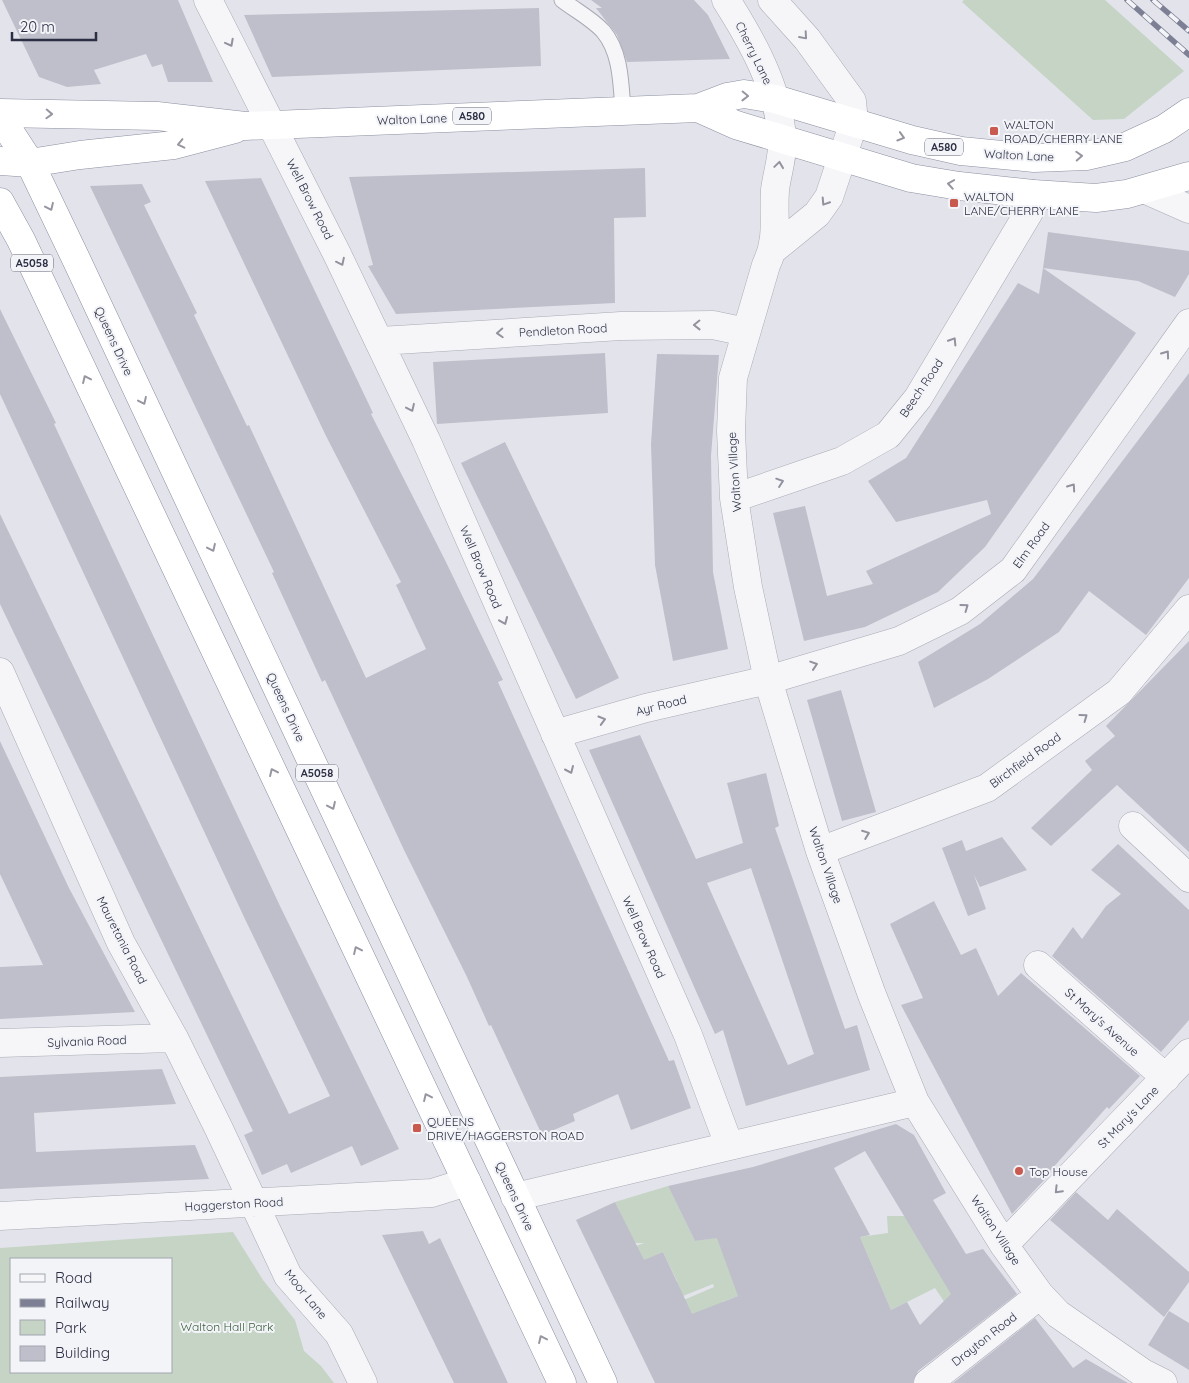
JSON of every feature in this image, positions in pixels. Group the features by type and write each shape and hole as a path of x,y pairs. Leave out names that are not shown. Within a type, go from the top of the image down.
{"highway":[{"name":"Walton Lane","path":"0,113 156,116 245,126 698,108 727,97 744,94 775,99 912,140 961,151 1043,158 1086,156 1125,147 1164,129 1189,112"},
{"name":"Walton Lane","path":"698,108 736,125 912,178 1033,194 1096,198 1146,190 1189,176"},
{"name":"Queens Drive","path":"0,117 30,163 603,1383"},
{"name":"Walton Lane","path":"30,163 80,155 174,145 245,126"},
{"path":"0,144 30,163"},
{"name":"A580","path":"0,161 30,163"},
{"name":"A5058","path":"0,202 29,257 562,1383"}],"street":[{"name":"Well Brow Road","path":"208,0 380,341 688,1035 728,1145"},
{"name":"Cherry Lane","path":"726,0 744,28 767,75 775,99 782,138"},
{"path":"772,0 807,38 852,101 854,122"},
{"name":"Walton Village","path":"854,122 844,158 828,197 817,214 774,249 766,265 733,378 731,431 734,498 748,587 768,680 820,852 872,995 915,1102 1004,1246 1040,1295 1058,1314 1146,1380"},
{"name":"Walton Village","path":"774,249 775,190 782,138"},
{"path":"1146,190 1189,209"},
{"name":"Beech Road","path":"734,498 842,461 888,435 918,398 970,312 1029,212 1033,194"},
{"name":"Elm Road","path":"768,680 899,641 960,611 1013,570 1189,323"},
{"name":"Pendleton Road","path":"380,341 622,326 713,325 746,332"},
{"name":"Birchfield Road","path":"820,852 987,788 1119,692 1189,608"},
{"name":"Mauretania Road","path":"0,672 121,943 174,1038 254,1203"},
{"name":"Ayr Road","path":"555,734 646,708 768,680"},
{"path":"1133,826 1189,878"},
{"name":"St Mary's Avenue","path":"1038,965 1166,1078"},
{"name":"Sylvania Road","path":"0,1044 174,1038"},
{"name":"St Mary's Lane","path":"1004,1246 1189,1054"},
{"path":"515,1197 915,1102"},
{"name":"Haggerston Road","path":"0,1216 432,1193 467,1182"},
{"name":"Moor Lane","path":"254,1203 288,1276 339,1334 363,1383"},
{"name":"Drayton Road","path":"928,1383 1040,1295"}],"lane":[{"path":"562,0 603,31 611,44 620,76 622,111"}],"green space":[{"path":"964,0 1105,0 1184,71 1124,119 1093,120 962,2"},
{"path":"668,1186 695,1241 761,1231 738,1296 722,1302 742,1346 693,1314 672,1323 665,1308 714,1287 713,1284 668,1302 677,1281 663,1252 643,1261 636,1246 644,1243 635,1243 615,1202"},
{"path":"887,1216 904,1216 982,1276 945,1303 935,1288 891,1310 860,1237 888,1233"},
{"name":"Walton Hall Park","path":"233,1232 263,1280 295,1320 304,1351 321,1366 334,1383 0,1383 0,1248"}],"building":[{"path":"2,0 178,0 213,82 168,82 162,64 152,67 146,54 94,70 101,84 67,87 39,77"},
{"path":"591,0 694,0 708,15 730,59 627,62 617,35 596,8 602,8"},
{"path":"539,8 541,66 272,77 244,15"},
{"path":"645,168 646,217 614,218 615,303 396,314 368,266 373,265 349,177"},
{"path":"261,178 373,413 371,414 503,680 498,682 669,1061 674,1060 691,1108 631,1130 618,1094 573,1114 575,1121 542,1135 491,1025 489,1026 404,850 325,680 322,682 272,573 274,572 90,186 142,184 151,202 144,205 197,313 194,315 247,426 249,425 366,678 426,649 396,585 401,582 326,436 205,181"},
{"path":"1048,232 1189,251 1189,274 1175,297 1138,281 1043,268"},
{"path":"1043,268 1136,333 985,547 938,592 865,627 804,641 773,513 805,506 827,596 873,584 866,571 991,514 987,500 896,522 868,481 906,458 1018,283 1039,294"},
{"path":"0,309 56,423 54,424 280,906 399,1149 361,1166 352,1146 291,1173 287,1164 262,1175 244,1135 253,1131 0,604 0,514 289,1114 330,1096 244,917 0,394"},
{"path":"605,353 608,413 437,424 433,362"},
{"path":"657,354 719,355 711,456 713,572 728,649 673,661 655,565 651,444"},
{"path":"1189,373 1189,578 1146,635 1089,591 1059,632 988,679 934,708 918,662 980,624 1033,579"},
{"path":"505,442 619,678 576,699 461,463"},
{"path":"1189,641 1189,852 1117,785 1051,846 1031,828 1092,770 1085,761 1115,736 1106,726"},
{"path":"841,690 876,812 842,821 807,700"},
{"path":"640,735 696,859 743,843 727,783 766,773 779,826 775,828 845,1029 857,1025 870,1070 746,1106 723,1030 715,1034 589,750","holes":["751,868 814,1054 788,1065 707,883"]},
{"path":"0,741 69,888 135,1012 0,1019 0,967 43,965 0,874"},
{"path":"1002,837 1027,870 980,887 974,875 986,909 968,916 942,848 962,840 966,851"},
{"path":"1118,844 1189,910 1189,1020 1161,1052 1052,956 1073,927 1082,939 1106,906 1121,894 1091,870"},
{"path":"934,901 961,955 976,948 998,996 1021,973 1140,1076 1109,1109 1107,1107 1050,1171 1052,1172 1012,1214 901,1005 923,998 890,924"},
{"path":"162,1069 176,1104 34,1113 36,1152 195,1145 209,1179 0,1189 0,1077"},
{"path":"896,1124 914,1135 946,1193 933,1200 966,1254 983,1249 1017,1294 918,1371 913,1383 655,1383 576,1220 615,1202 644,1260 663,1252 692,1314 738,1296 717,1238 695,1241 668,1186 753,1167","holes":["865,1151 951,1294 920,1325 907,1302 891,1310 860,1237 870,1235 834,1168"]},
{"path":"1076,1192 1108,1220 1117,1209 1189,1272 1189,1282 1164,1317 1050,1220"},
{"path":"423,1231 429,1244 440,1238 508,1383 454,1383 382,1235"},
{"path":"1169,1311 1189,1323 1189,1370 1148,1345"},
{"path":"1035,1318 1073,1368 1086,1359 1128,1383 953,1383"}],"railway":[{"path":"1127,0 1189,55"},
{"path":"1153,0 1189,31"}],"place":[{"name":"WALTON ROAD/CHERRY LANE","path":"994,131"},
{"name":"WALTON LANE/CHERRY LANE","path":"954,203"},
{"name":"QUEENS DRIVE/HAGGERSTON ROAD","path":"417,1128"},
{"name":"Top House","path":"1019,1171"}]}
